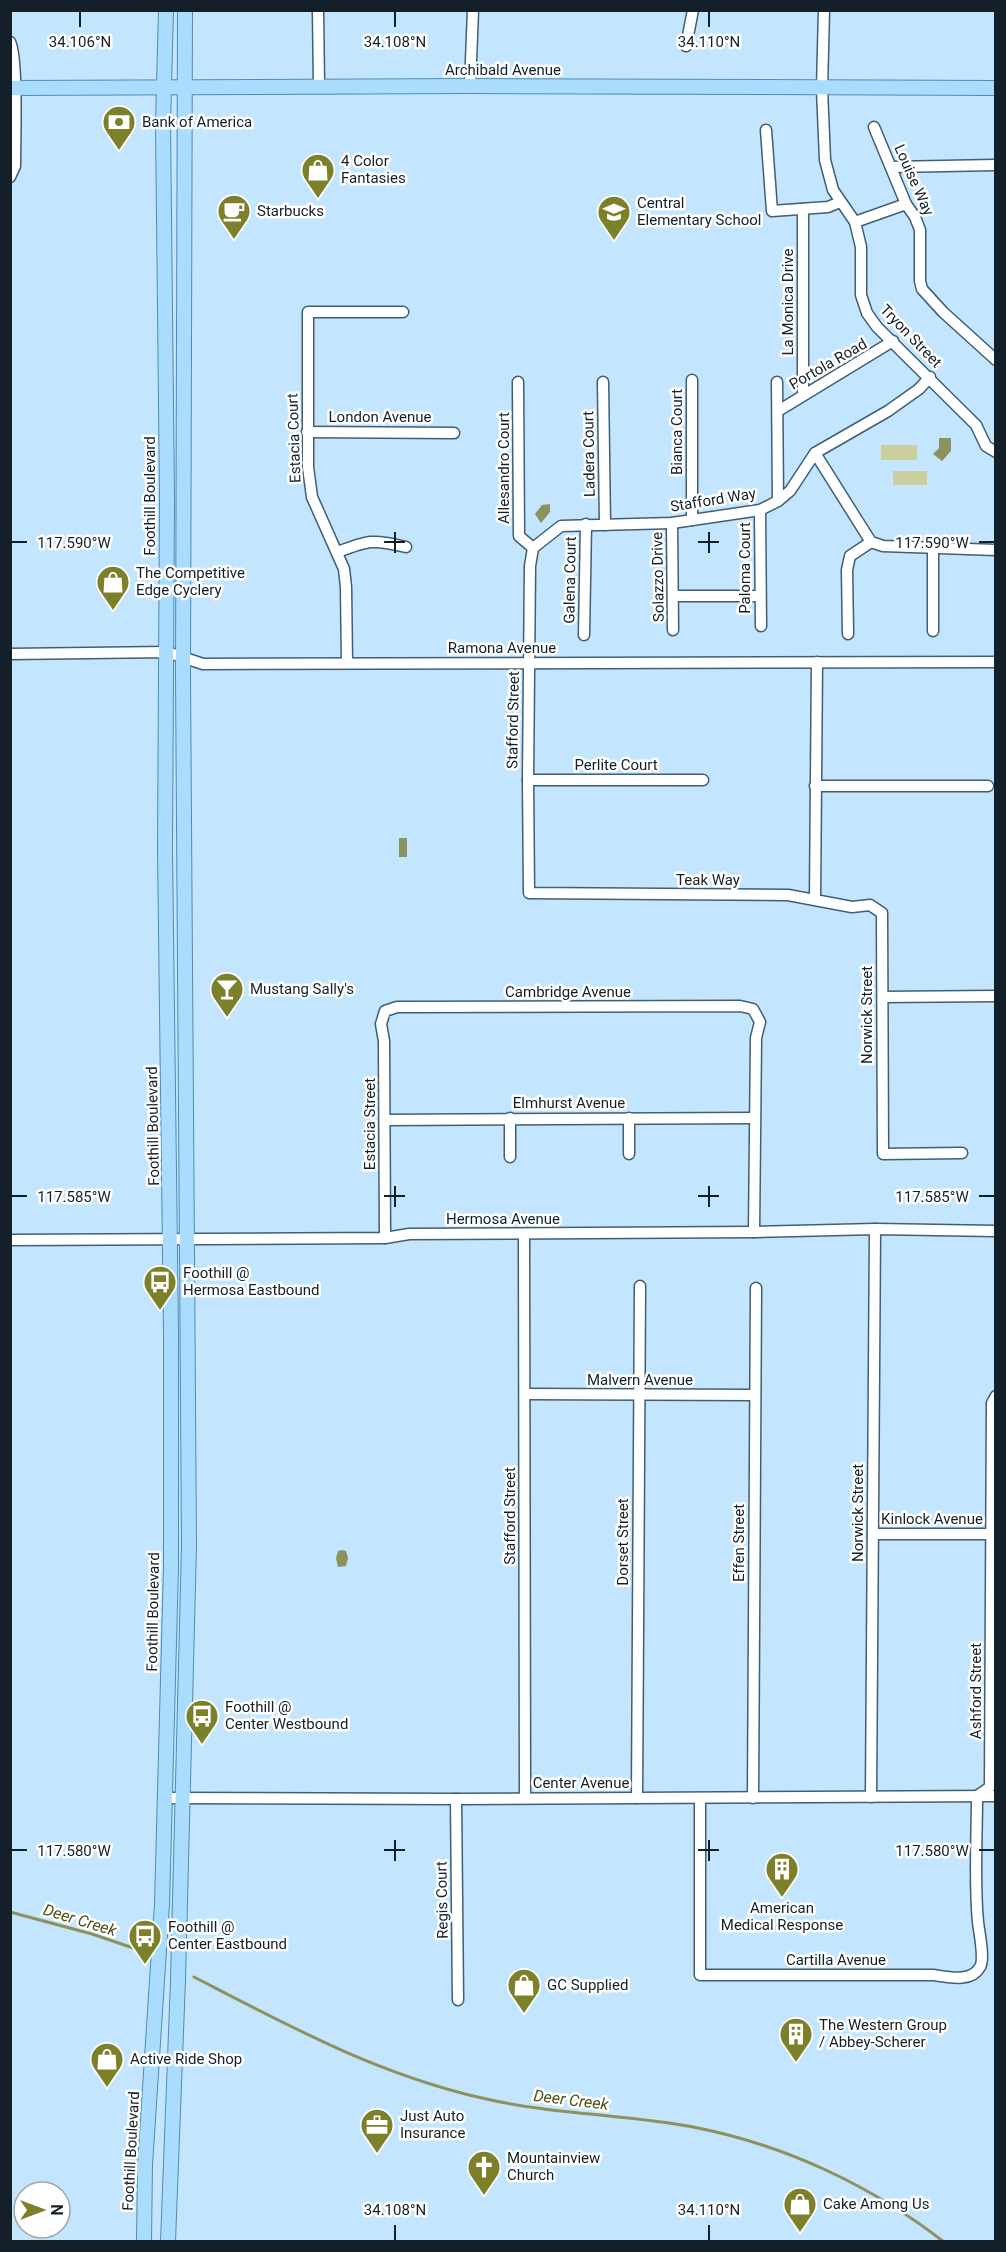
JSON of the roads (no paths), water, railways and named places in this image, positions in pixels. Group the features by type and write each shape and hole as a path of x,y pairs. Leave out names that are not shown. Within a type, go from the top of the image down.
{"main road":[{"name":"Foothill Boulevard","path":"144,2241 166,1798 172,1454 165,850 164,87 166,10"},
{"path":"168,2241 189,1546 183,656 185,10"},
{"name":"Archibald Avenue","path":"12,88 319,86 996,88"}],"street":[{"path":"318,10 319,86"},
{"path":"470,86 473,10"},
{"path":"686,46 693,10"},
{"name":"Tryon Street","path":"824,10 822,89 825,160 833,190 855,222 861,247 861,295 867,313 877,327 976,425 987,446 996,452"},
{"path":"10,42 13,46 15,166 10,177"},
{"name":"Louise Way","path":"874,127 906,204 920,230 922,289 943,312 996,360"},
{"path":"766,130 772,211 828,207 840,202"},
{"path":"891,167 996,165"},
{"path":"855,222 906,204"},
{"name":"La Monica Drive","path":"803,209 803,395"},
{"name":"Estacia Court","path":"347,663 344,570 312,497 308,467 308,312 403,312"},
{"name":"Portola Road","path":"777,411 893,341"},
{"name":"Stafford Way","path":"533,548 561,526 672,523 760,510 790,491 815,453 888,411 919,389 930,378"},
{"name":"Bianca Court","path":"692,380 692,520"},
{"name":"Allesandro Court","path":"518,382 519,536 533,548"},
{"name":"Ladera Court","path":"603,382 605,525"},
{"path":"777,382 777,501"},
{"name":"London Avenue","path":"307,432 454,433"},
{"path":"815,453 871,542 883,546 996,550"},
{"name":"Paloma Court","path":"760,510 760,626"},
{"name":"Solazzo Drive","path":"672,523 673,630"},
{"name":"Galena Court","path":"584,635 586,525"},
{"path":"338,552 365,542 381,541 406,547"},
{"path":"848,634 847,570 850,556 871,542"},
{"name":"Stafford Street","path":"529,893 530,566 533,548"},
{"path":"933,548 933,631"},
{"path":"673,596 760,596"},
{"name":"Ramona Avenue","path":"10,654 166,652 203,664 996,662"},
{"path":"815,899 817,662"},
{"name":"Perlite Court","path":"528,780 704,780"},
{"path":"815,786 988,786"},
{"name":"Teak Way","path":"529,893 788,895 852,907 870,905 882,913"},
{"name":"Norwick Street","path":"882,913 883,1154 962,1153"},
{"path":"883,997 996,996"},
{"name":"Cambridge Avenue","path":"385,1011 397,1007 740,1006 753,1009 760,1022 756,1038 754,1118"},
{"name":"Estacia Street","path":"385,1011 381,1024 384,1041 385,1238"},
{"path":"510,1118 510,1156"},
{"path":"629,1118 629,1154"},
{"path":"754,1118 754,1232"},
{"name":"Elmhurst Avenue","path":"385,1120 754,1118"},
{"name":"Hermosa Avenue","path":"10,1240 385,1238 409,1234 875,1229 996,1231"},
{"name":"Norwick Street","path":"871,1797 875,1229"},
{"name":"Stafford Street","path":"524,1234 525,1798"},
{"name":"Dorset Street","path":"637,1798 640,1286"},
{"name":"Effen Street","path":"753,1798 756,1288"},
{"name":"Malvern Avenue","path":"526,1394 755,1395"},
{"name":"Ashford Street","path":"972,1976 981,1966 982,1956 977,1915 977,1796 990,1787 992,1403 996,1396"},
{"name":"Kinlock Avenue","path":"873,1534 991,1534"},
{"name":"Center Avenue","path":"166,1798 996,1796"},
{"name":"Cartilla Avenue","path":"700,1798 700,1975 933,1975 954,1978 972,1976"},
{"name":"Regis Court","path":"456,1799 458,2000"}],"waterway":[{"name":"Deer Creek","path":"10,1912 92,1934 142,1951"},
{"name":"Deer Creek","path":"194,1977 334,2047 443,2088 509,2104 698,2128 796,2157 888,2203 944,2242"}],"place":[{"name":"Bank of America","path":"119,151"},
{"name":"4 Color Fantasies","path":"318,199"},
{"name":"Starbucks","path":"234,240"},
{"name":"Central Elementary School","path":"614,241"},
{"name":"The Competitive Edge Cyclery","path":"113,611"},
{"name":"Mustang Sally's","path":"227,1018"},
{"name":"Foothill @ Hermosa Eastbound","path":"160,1311"},
{"name":"Foothill @ Center Westbound","path":"202,1745"},
{"name":"American Medical Response","path":"782,1898"},
{"name":"Foothill @ Center Eastbound","path":"145,1965"},
{"name":"GC Supplied","path":"524,2014"},
{"name":"The Western Group / Abbey-Scherer","path":"796,2063"},
{"name":"Active Ride Shop","path":"107,2088"},
{"name":"Just Auto Insurance","path":"377,2154"},
{"name":"Mountainview Church","path":"484,2196"},
{"name":"Cake Among Us","path":"800,2233"}]}
